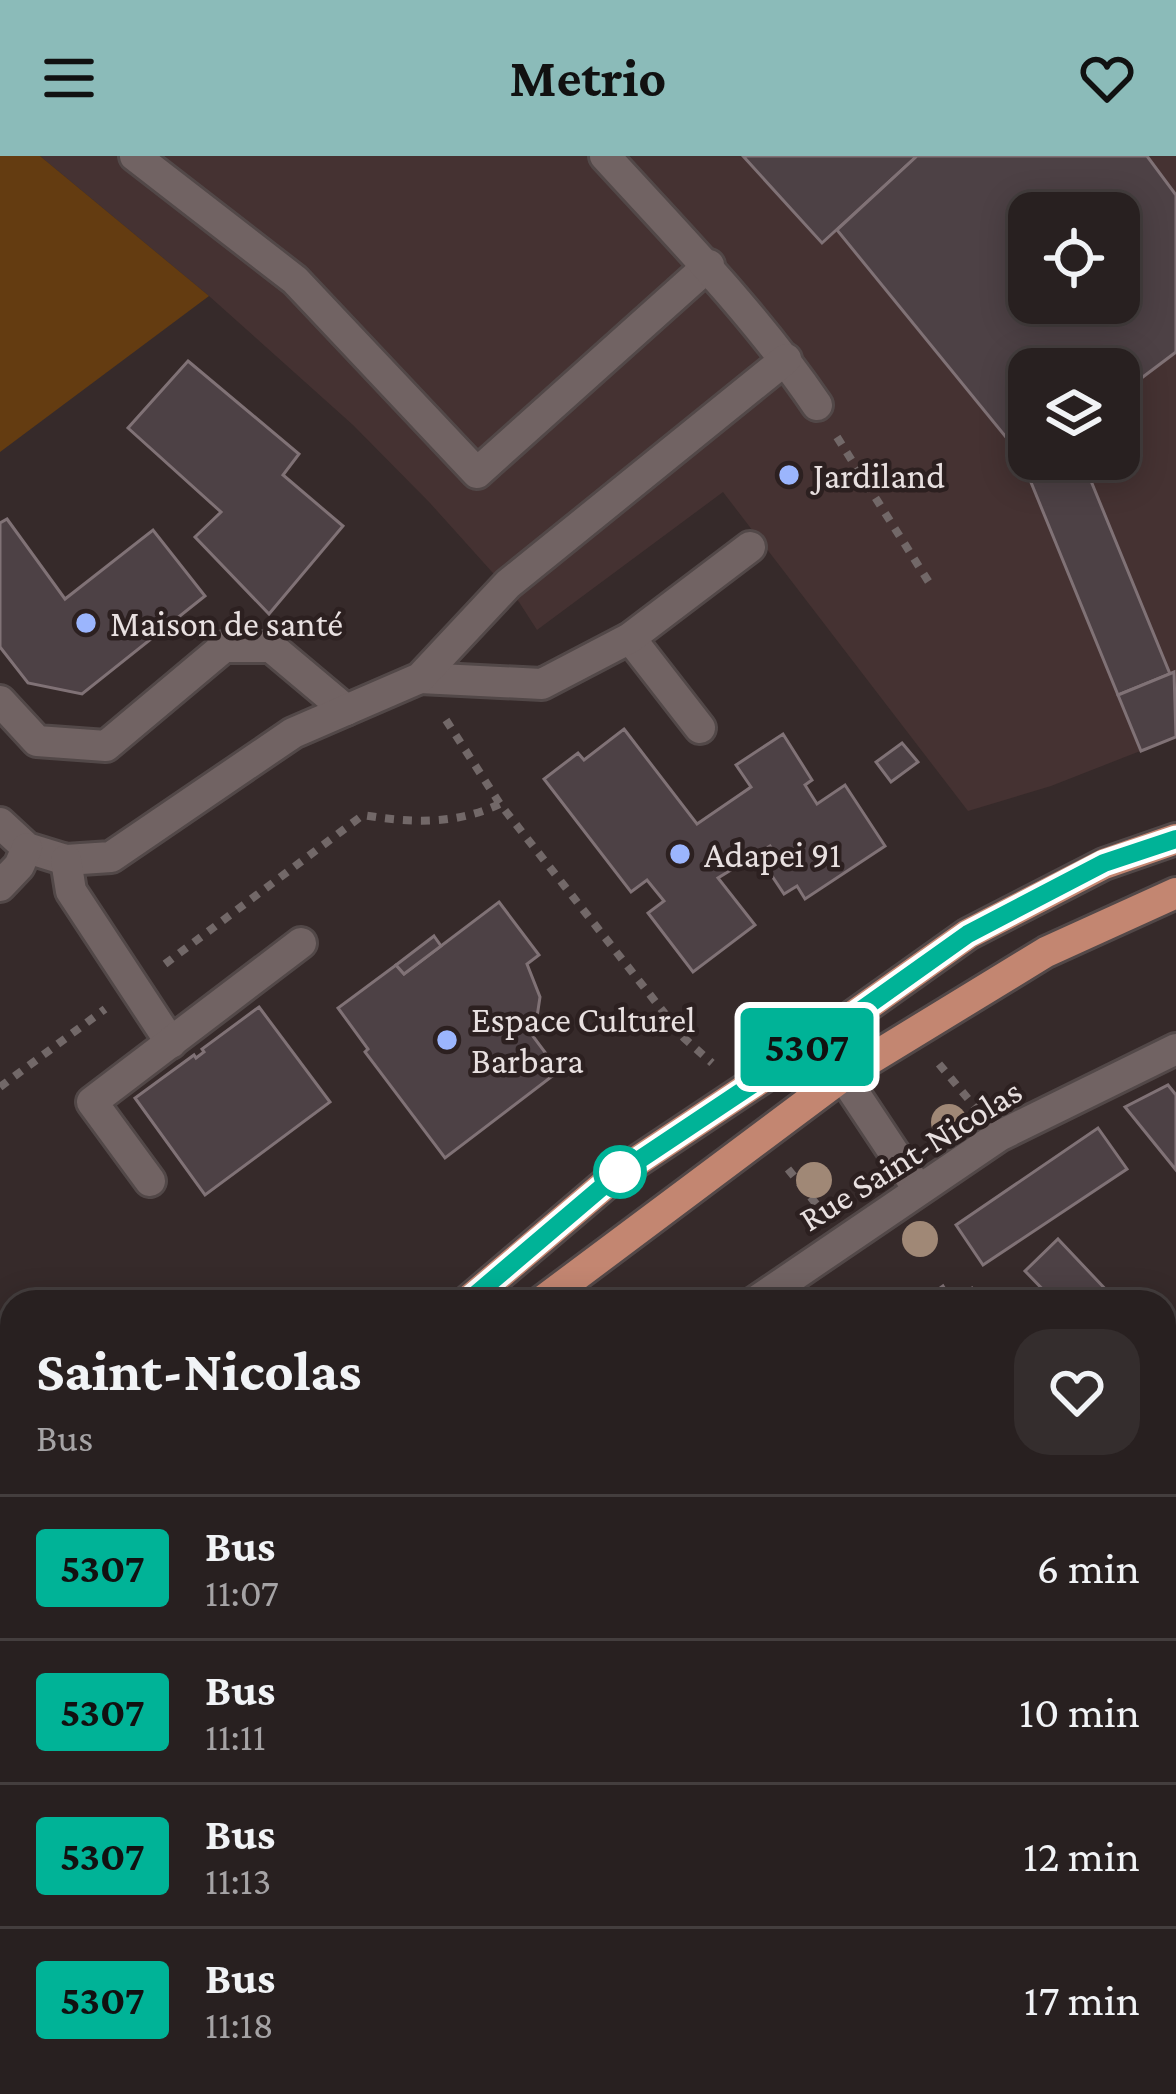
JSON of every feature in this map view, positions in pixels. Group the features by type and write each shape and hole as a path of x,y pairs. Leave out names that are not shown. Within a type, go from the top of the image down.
{"main road":[{"path":"481,1290 615,1176 968,934 1104,863 1176,839"},
{"path":"557,1290 843,1076 1046,952 1176,892"}],"street":[{"path":"135,156 295,280 478,472 709,265"},
{"path":"605,156 709,265 817,405"},
{"path":"0,823 27,848 66,860 111,857 293,733 420,678 508,584 786,359"},
{"path":"420,678 542,684 630,638 750,547"},
{"path":"630,638 700,728"},
{"path":"0,700 37,741 106,746 224,646 272,646 346,710"},
{"path":"0,886 19,866 27,848"},
{"path":"66,860 71,891 171,1043"},
{"path":"150,1181 92,1102 302,943"},
{"path":"819,1040 918,1189"},
{"name":"Rue Saint-Nicolas","path":"772,1290 999,1136 1176,1049"}],"path":[{"path":"817,405 930,584"},
{"path":"420,678 500,803 684,1038 711,1062"},
{"path":"0,1087 363,815 446,821 476,815 500,803"},
{"path":"788,1169 844,1239"}],"shaded area":[{"path":"0,156 40,156 209,296 0,452"},
{"name":"Jardiland","path":"40,156 1176,156 1176,737 1051,786 968,811 723,492 537,630 519,602 353,425 209,296"}],"building":[{"path":"743,156 917,156 822,243"},
{"path":"917,156 1147,156 1176,195 1176,352 1140,379 1140,348 1008,348 1008,440 837,230"},
{"path":"188,361 299,454 283,475 343,526 269,614 195,537 221,512 128,428"},
{"path":"1030,480 1091,480 1170,674 1118,695"},
{"name":"Maison de santé","path":"7,519 65,599 153,530 205,596 82,694 28,683 0,647 0,523"},
{"path":"1174,672 1176,737 1141,751 1118,695"},
{"name":"Adapei 91","path":"624,729 697,824 751,787 736,765 783,734 812,780 805,785 817,804 845,785 885,846 805,899 797,886 784,894 768,870 781,862 770,846 718,878 755,925 693,972 648,913 664,901 647,880 631,892 544,779 578,753 584,760"},
{"path":"902,743 918,762 891,782 876,762"},
{"path":"499,902 539,955 527,964 540,997 529,1031 559,1071 445,1158 338,1008 396,965 404,974"},
{"path":"434,936 441,946 404,974 396,965"},
{"path":"259,1007 330,1102 205,1195 135,1098 194,1055 196,1058"},
{"path":"1168,1085 1176,1095 1176,1170 1125,1107"},
{"path":"1098,1128 1127,1169 983,1265 956,1225"},
{"path":"1058,1239 1106,1290 1043,1290 1025,1271"}],"bus line":[{"name":"5307","path":"481,1290 615,1176 968,934 1104,863 1176,839"}],"place":[{"name":"Jardiland","path":"789,475"},
{"name":"Maison de santé","path":"86,623"},
{"name":"Adapei 91","path":"680,854"},
{"name":"Espace Culturel Barbara","path":"447,1040"}]}
